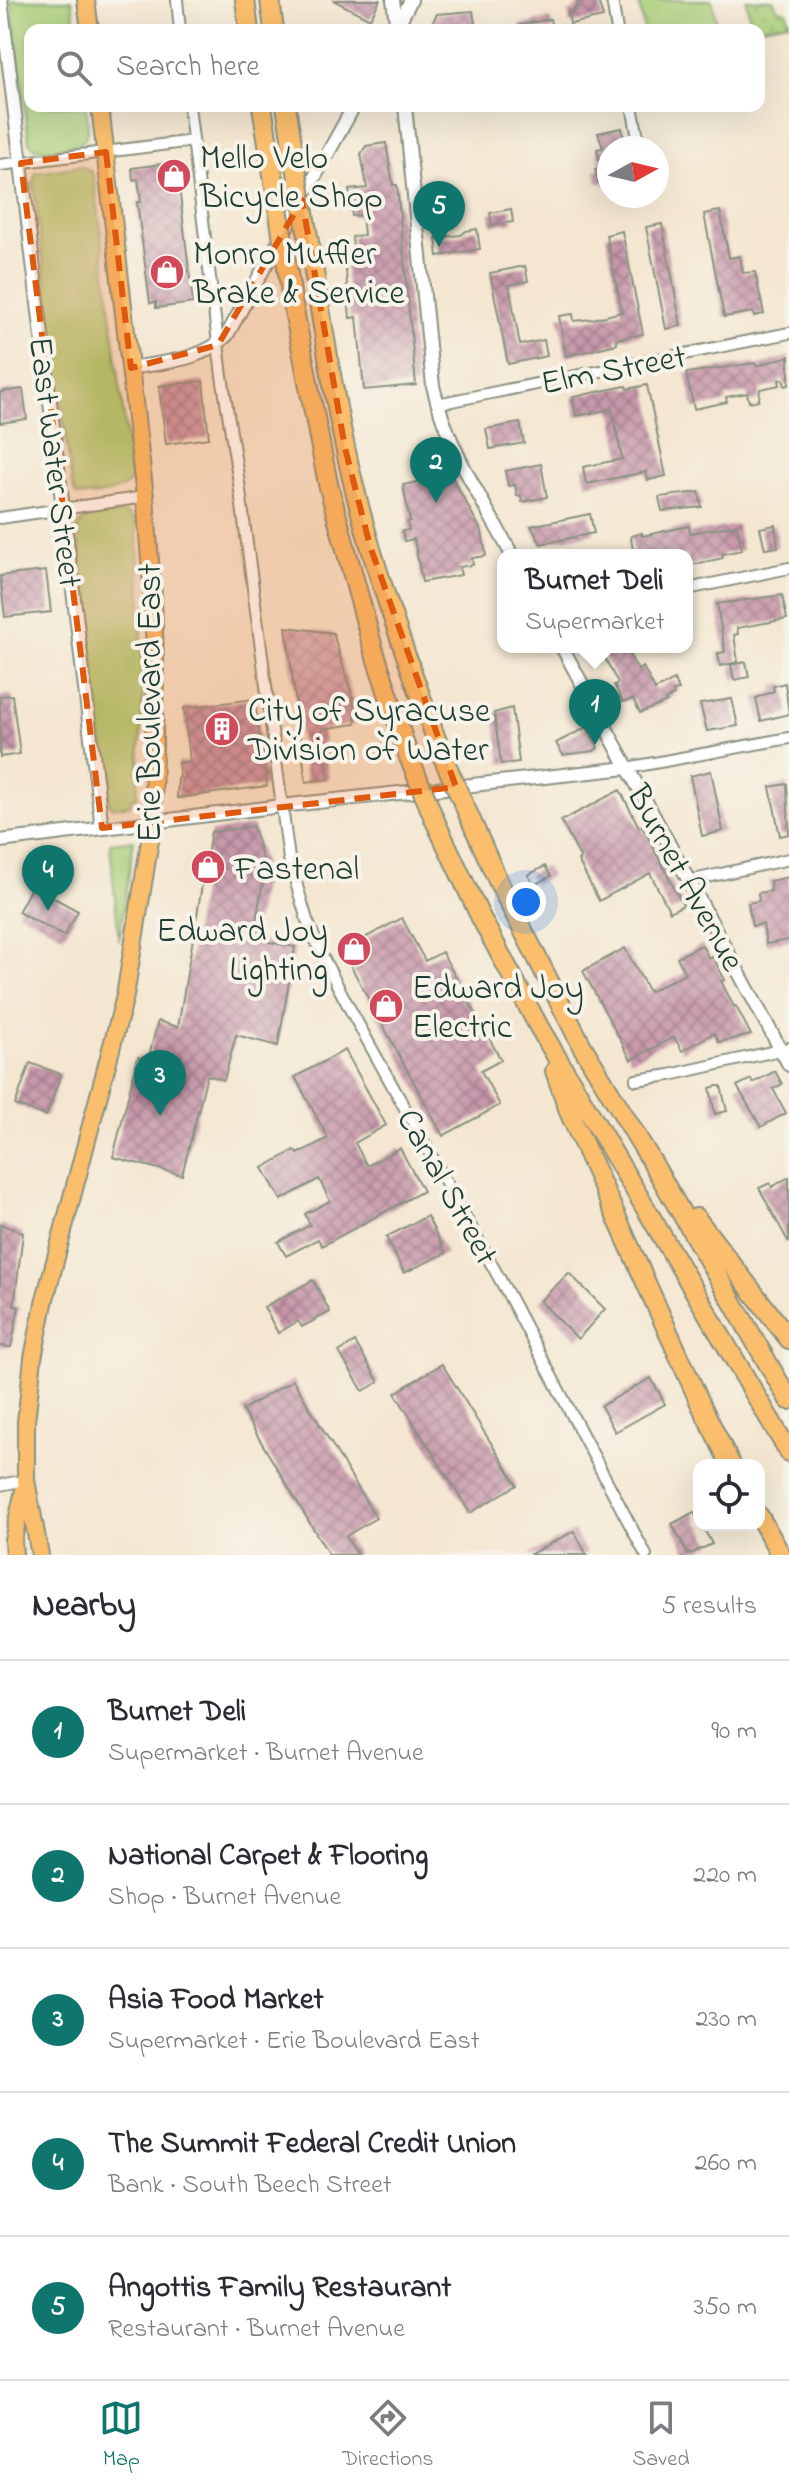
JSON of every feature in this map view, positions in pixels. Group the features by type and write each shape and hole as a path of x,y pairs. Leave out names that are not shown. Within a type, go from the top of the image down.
{"highway":[{"path":"238,0 247,24"},
{"path":"245,0 248,24"},
{"path":"270,0 273,24"},
{"path":"263,112 292,300 328,484 373,648 409,757 480,916 539,1027 789,1452"},
{"path":"287,112 345,448 396,628 442,755 499,883 582,1046 789,1400"},
{"path":"539,1027 570,1114 728,1459"},
{"path":"652,1162 789,1339"},
{"path":"765,1528 776,1551"}],"main road":[{"path":"86,0 89,24"},
{"name":"Erie Boulevard East","path":"40,1555 26,1480 26,1422 37,1339 125,996 153,822 155,662 145,497 101,112"},
{"name":"Erie Boulevard East","path":"14,1555 13,1540 26,1480"}],"street":[{"name":"East Water Street","path":"1,0 102,828"},
{"path":"177,0 179,24"},
{"path":"393,0 395,24"},
{"path":"399,24 411,0"},
{"path":"612,0 616,24"},
{"name":"Canal Street","path":"190,112 281,806 289,859 307,920 322,956 508,1294 646,1555"},
{"path":"131,368 196,355 218,345 227,335 351,112"},
{"path":"406,112 437,404 452,444 509,549"},
{"path":"633,112 638,136"},
{"path":"0,165 193,141"},
{"name":"Elm Street","path":"437,404 789,333"},
{"path":"0,518 145,497"},
{"path":"693,588 789,568"},
{"name":"Burnet Avenue","path":"565,653 689,881 785,1049 789,1065"},
{"path":"0,841 627,768 789,738"},
{"path":"689,881 789,859"},
{"path":"636,1080 785,1049"},
{"path":"0,1485 26,1480"}],"highlighted area":[{"path":"106,152 131,368 218,345 302,200 345,448 370,546 456,787 102,828 21,163"}],"green space":[{"path":"11,0 72,0 75,24 24,24 24,103"},
{"path":"638,0 712,0 717,24 643,24"},
{"path":"746,0 773,0 777,8 787,12 789,22 765,27 765,24 751,24"},
{"path":"25,112 87,112 88,130 81,143 46,150 29,142"},
{"path":"80,166 94,176 131,474 131,480 121,488 90,496 76,495 72,486 33,182 36,173"},
{"path":"125,513 136,521 143,698 137,798 132,798 130,805 112,808 77,530 90,517"},
{"path":"134,840 119,941 110,843"}],"building":[{"path":"333,0 380,0 370,19"},
{"path":"577,0 598,0 603,17 570,24 568,12 578,7"},
{"path":"473,11 475,24 431,24 437,14"},
{"path":"550,19 551,24 524,24"},
{"path":"622,128 624,136 599,136 598,133"},
{"path":"386,143 393,185 397,185 416,385 364,390 357,317 350,318 345,260 354,259 352,237 364,235 362,215 352,216 349,190 367,188 361,154 366,146"},
{"path":"176,162 193,303 156,308 156,302 150,303 137,202 141,202 138,179 133,180 132,168"},
{"path":"511,209 513,222 492,225 490,213"},
{"path":"720,211 729,258 740,256 743,273 755,272 764,314 754,316 753,312 724,317 704,214"},
{"path":"662,224 681,326 666,329 646,227"},
{"path":"477,229 480,249 438,256 436,238 461,235"},
{"path":"622,231 643,334 616,339 617,344 566,356 559,316 573,314 574,321 622,312 606,235"},
{"path":"525,266 528,281 509,285 520,345 544,340 547,356 508,364 490,273"},
{"path":"789,356 789,385 785,386 783,379 779,380 780,385 760,389 759,400 749,402 747,393 726,397 727,402 694,409 686,373 755,363 756,366"},
{"path":"203,381 209,438 166,444 159,386"},
{"path":"647,385 666,476 648,480 646,472 586,484 583,467 622,459 612,409 576,416 573,397"},
{"path":"23,389 27,419 0,423 0,392"},
{"path":"520,423 524,443 490,449 486,429"},
{"path":"541,464 547,497 522,502 515,485 508,486 505,471"},
{"path":"451,475 482,532 486,556 472,558 473,565 459,567 461,575 422,582 414,539 404,541 402,531 409,530 407,522 410,521 403,485"},
{"path":"699,492 702,507 662,511 659,497"},
{"path":"590,514 594,533 541,544 531,526"},
{"path":"737,525 742,550 693,565 693,549 633,549 632,536 642,533 642,536 689,526 690,533"},
{"path":"775,525 778,547 765,549 760,528"},
{"path":"46,571 51,612 5,617 0,576"},
{"path":"782,595 787,619 737,628 738,634 734,635 738,662 720,666 718,653 725,652 717,604"},
{"path":"286,627 333,633 354,702 356,724 322,729 329,779 306,782"},
{"path":"602,653 628,653 638,670 643,667 655,690 674,680 679,690 673,691 674,695 665,700 667,702 640,713 633,699 623,702 614,685 618,683"},
{"path":"746,662 749,677 734,680 731,665"},
{"path":"785,683 789,714 761,721 756,698 774,691 773,686"},
{"path":"12,695 20,754 0,757 0,696"},
{"path":"254,699 267,786 177,798 178,763 190,762 184,708"},
{"path":"732,699 738,726 707,731 700,704"},
{"path":"512,708 519,762 501,764 494,713"},
{"path":"587,727 598,747 594,751 563,755 556,743"},
{"path":"711,771 723,831 702,836 690,776"},
{"path":"787,784 789,834 780,836 770,787"},
{"path":"620,790 683,905 670,912 650,873 599,901 561,821"},
{"path":"253,826 265,869 253,939 295,947 278,1046 236,1035 224,1080 207,1075 182,1175 113,1157 138,1057 148,1060 158,1021 178,1027 211,832"},
{"path":"545,866 551,876 534,885 528,875"},
{"path":"789,877 789,940 766,944 763,924 752,926 748,903 759,901 758,893 771,891 770,881"},
{"path":"32,886 78,911 64,936 18,912"},
{"path":"402,918 425,961 442,952 501,1060 481,1071 500,1105 443,1136 342,950"},
{"path":"702,945 709,959 713,957 725,980 721,981 751,1035 719,1042 714,1033 682,1051 674,1037 631,1060 583,971 625,948 649,992 685,973 677,957"},
{"path":"345,1050 386,1125 355,1143 367,1166 400,1148 423,1191 322,1246 318,1239 286,1256 278,1242 310,1225 305,1214 330,1201 319,1179 281,1200 263,1168 295,1150 298,1154 328,1138 295,1077"},
{"path":"30,1063 61,1074 46,1116 15,1105"},
{"path":"775,1071 782,1084 773,1089 786,1113 761,1127 737,1086 751,1079 753,1083"},
{"path":"721,1086 727,1111 715,1114 710,1088"},
{"path":"789,1177 789,1243 759,1188 770,1183 772,1187"},
{"path":"427,1216 446,1253 404,1273 386,1237"},
{"path":"0,1224 23,1233 14,1306 19,1307 11,1347 0,1346"},
{"path":"569,1273 605,1309 578,1339 540,1301"},
{"path":"313,1280 330,1312 302,1327 298,1321 278,1333 264,1307"},
{"path":"355,1342 379,1382 363,1391 339,1352"},
{"path":"442,1364 517,1485 470,1513 395,1393"},
{"path":"651,1378 665,1404 615,1432 601,1406"},
{"path":"293,1380 376,1518 346,1536 357,1555 329,1555 242,1410"},
{"path":"693,1513 693,1531 705,1531 712,1544 688,1555 672,1524"},
{"path":"574,1531 587,1555 529,1555"}],"place":[{"name":"Mello Velo Bicycle Shop","path":"174,176"},
{"name":"Angottis Family Restaurant","path":"439,247"},
{"name":"Monro Muffler Brake & Service","path":"167,272"},
{"name":"National Carpet & Flooring","path":"436,503"},
{"name":"City of Syracuse Division of Water","path":"222,729"},
{"name":"Burnet Deli","path":"595,745"},
{"name":"Fastenal","path":"208,867"},
{"name":"The Summit Federal Credit Union","path":"48,911"},
{"name":"Edward Joy Lighting","path":"354,949"},
{"name":"Edward Joy Electric","path":"386,1006"},
{"name":"Asia Food Market","path":"160,1116"}]}
